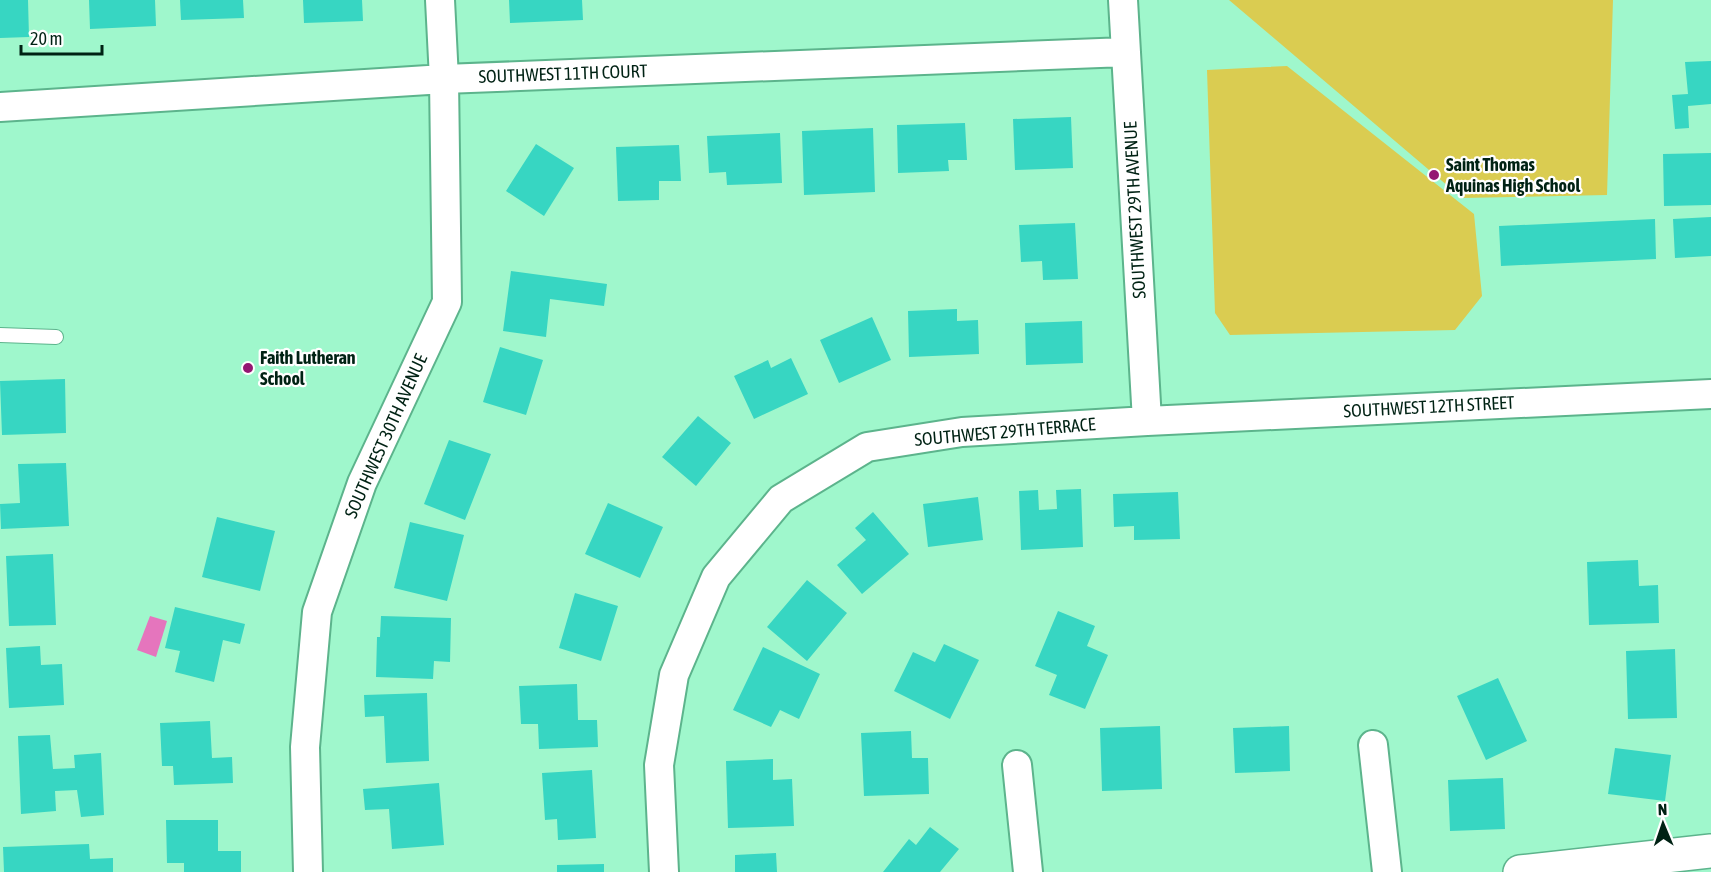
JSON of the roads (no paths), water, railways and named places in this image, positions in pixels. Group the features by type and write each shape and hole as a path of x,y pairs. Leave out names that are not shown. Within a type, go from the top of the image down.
{"main road":[{"path":"1521,872 1711,851"}],"street":[{"name":"SOUTHWEST 30TH AVENUE","path":"308,872 305,747 317,612 362,483 447,302 444,79 440,0"},
{"name":"SOUTHWEST 29TH AVENUE","path":"1123,0 1147,421"},
{"name":"SOUTHWEST 11TH COURT","path":"0,107 444,79 1126,52"},
{"name":"SOUTHWEST 12TH STREET","path":"1147,421 1711,394"},
{"name":"SOUTHWEST 29TH TERRACE","path":"664,872 659,765 674,675 716,577 781,499 867,447 962,432 1147,421"},
{"path":"1373,745 1387,872"},
{"path":"1017,765 1028,872"}],"lane":[{"path":"0,335 56,337"}],"place":[{"name":"Saint Thomas Aquinas High School","path":"1434,175"},
{"name":"Faith Lutheran School","path":"248,368"}]}
